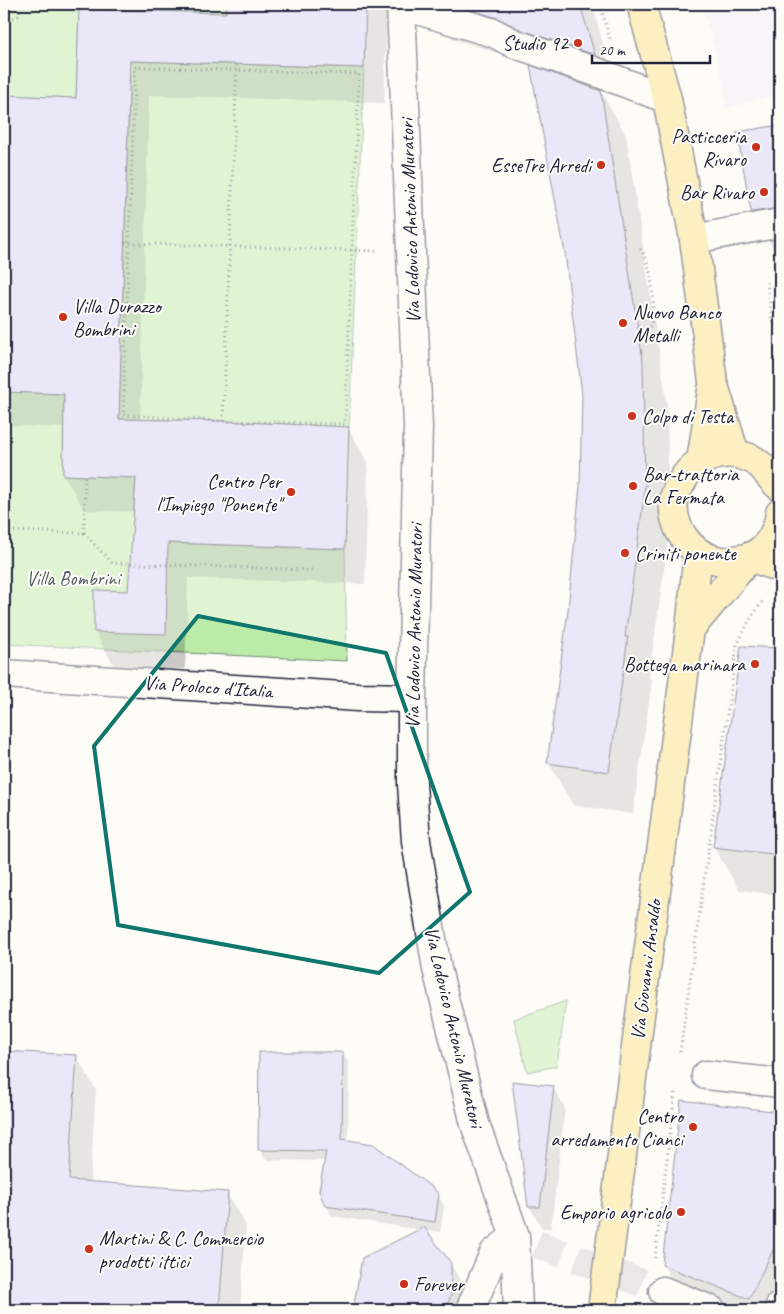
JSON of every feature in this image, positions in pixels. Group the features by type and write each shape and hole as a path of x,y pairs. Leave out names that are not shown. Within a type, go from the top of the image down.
{"main road":[{"path":"640,4 667,100 694,239 713,382 735,454"},
{"path":"701,460 713,382"},
{"path":"779,487 768,472 748,458 735,454 718,454 701,460 685,475 675,495 675,516 682,537 698,553 723,562 750,557 780,568"},
{"path":"690,629 750,557 767,544 778,526 780,513"},
{"name":"Via Giovanni Ansaldo","path":"602,1310 690,629 698,553"}],"street":[{"path":"401,4 494,33 513,43 667,100"},
{"name":"Via Lodovico Antonio Muratori","path":"401,4 418,426 412,698 412,784 416,841 437,969 475,1124 526,1240 518,1310"},
{"path":"694,239 780,223"},
{"name":"Via Proloco d'Italia","path":"4,674 412,698"},
{"path":"706,1076 780,1083"},
{"path":"470,1310 494,1253 526,1240"},
{"path":"663,1291 710,1310"},
{"path":"779,1310 780,1306"}],"path":[{"path":"4,22 18,16 21,4"},
{"path":"223,421 237,64"},
{"path":"135,67 236,70 359,74 344,424 124,416 135,67"},
{"path":"125,243 411,253"},
{"path":"640,249 644,253 652,289 653,321 650,327"},
{"path":"768,282 772,320 778,326 780,354"},
{"path":"85,476 84,533 112,563 314,570"},
{"path":"4,531 84,533"},
{"path":"680,1054 736,645 749,621 765,598"},
{"path":"654,1265 676,1082"}],"highlighted area":[{"path":"198,616 386,653 470,892 379,973 118,925 94,746"}],"shaded area":[{"path":"701,4 780,4 780,94 727,108 718,58"}],"green space":[{"path":"4,4 227,4 226,13 79,9 76,98 4,95"},
{"path":"130,61 364,68 349,427 223,421 119,419"},
{"name":"Villa Bombrini","path":"4,392 64,394 63,475 136,478 132,542 345,549 347,661 4,644"},
{"path":"566,1001 557,1066 527,1072 514,1019"}],"building":[{"name":"Villa Durazzo Bombrini","path":"227,4 366,4 364,68 130,61 119,419 223,421 349,427 345,549 168,543 166,634 94,632 94,590 128,591 136,478 63,475 64,394 4,392 4,95 76,98 79,9 226,13"},
{"path":"451,4 580,4 595,55 519,29 498,18"},
{"path":"530,65 601,91 643,361 645,489 625,637 628,637 609,772 547,763 568,610 580,486 582,395 565,253"},
{"path":"780,125 780,208 751,212 737,132"},
{"path":"741,646 780,648 780,855 713,847"},
{"path":"4,1051 77,1055 69,1180 228,1192 219,1310 4,1310"},
{"path":"259,1052 343,1052 342,1139 373,1144 439,1194 435,1222 325,1206 319,1191 326,1151 258,1150"},
{"path":"512,1081 554,1086 540,1207 528,1207"},
{"path":"681,1100 780,1112 780,1236 749,1299 662,1265"},
{"name":"Forever","path":"424,1227 451,1263 451,1295 445,1310 353,1310 362,1258"}],"tunnel":[{"path":"537,1244 663,1291"}],"place":[{"name":"Studio 92","path":"578,43"},
{"name":"Pasticceria Rivaro","path":"756,147"},
{"name":"EsseTre Arredi","path":"601,165"},
{"name":"Bar Rivaro","path":"764,192"},
{"name":"Villa Durazzo Bombrini","path":"63,317"},
{"name":"Nuovo Banco Metalli","path":"623,323"},
{"name":"Colpo di Testa","path":"632,416"},
{"name":"Bar-trattoria La Fermata","path":"633,486"},
{"name":"Centro Per l'Impiego \"Ponente\"","path":"291,492"},
{"name":"Criniti ponente","path":"625,553"},
{"name":"Bottega marinara","path":"755,664"},
{"name":"Centro arredamento Cianci","path":"693,1127"},
{"name":"Emporio agricolo","path":"681,1212"},
{"name":"Martini & C. Commercio prodotti ittici","path":"89,1249"},
{"name":"Forever","path":"404,1284"}]}
